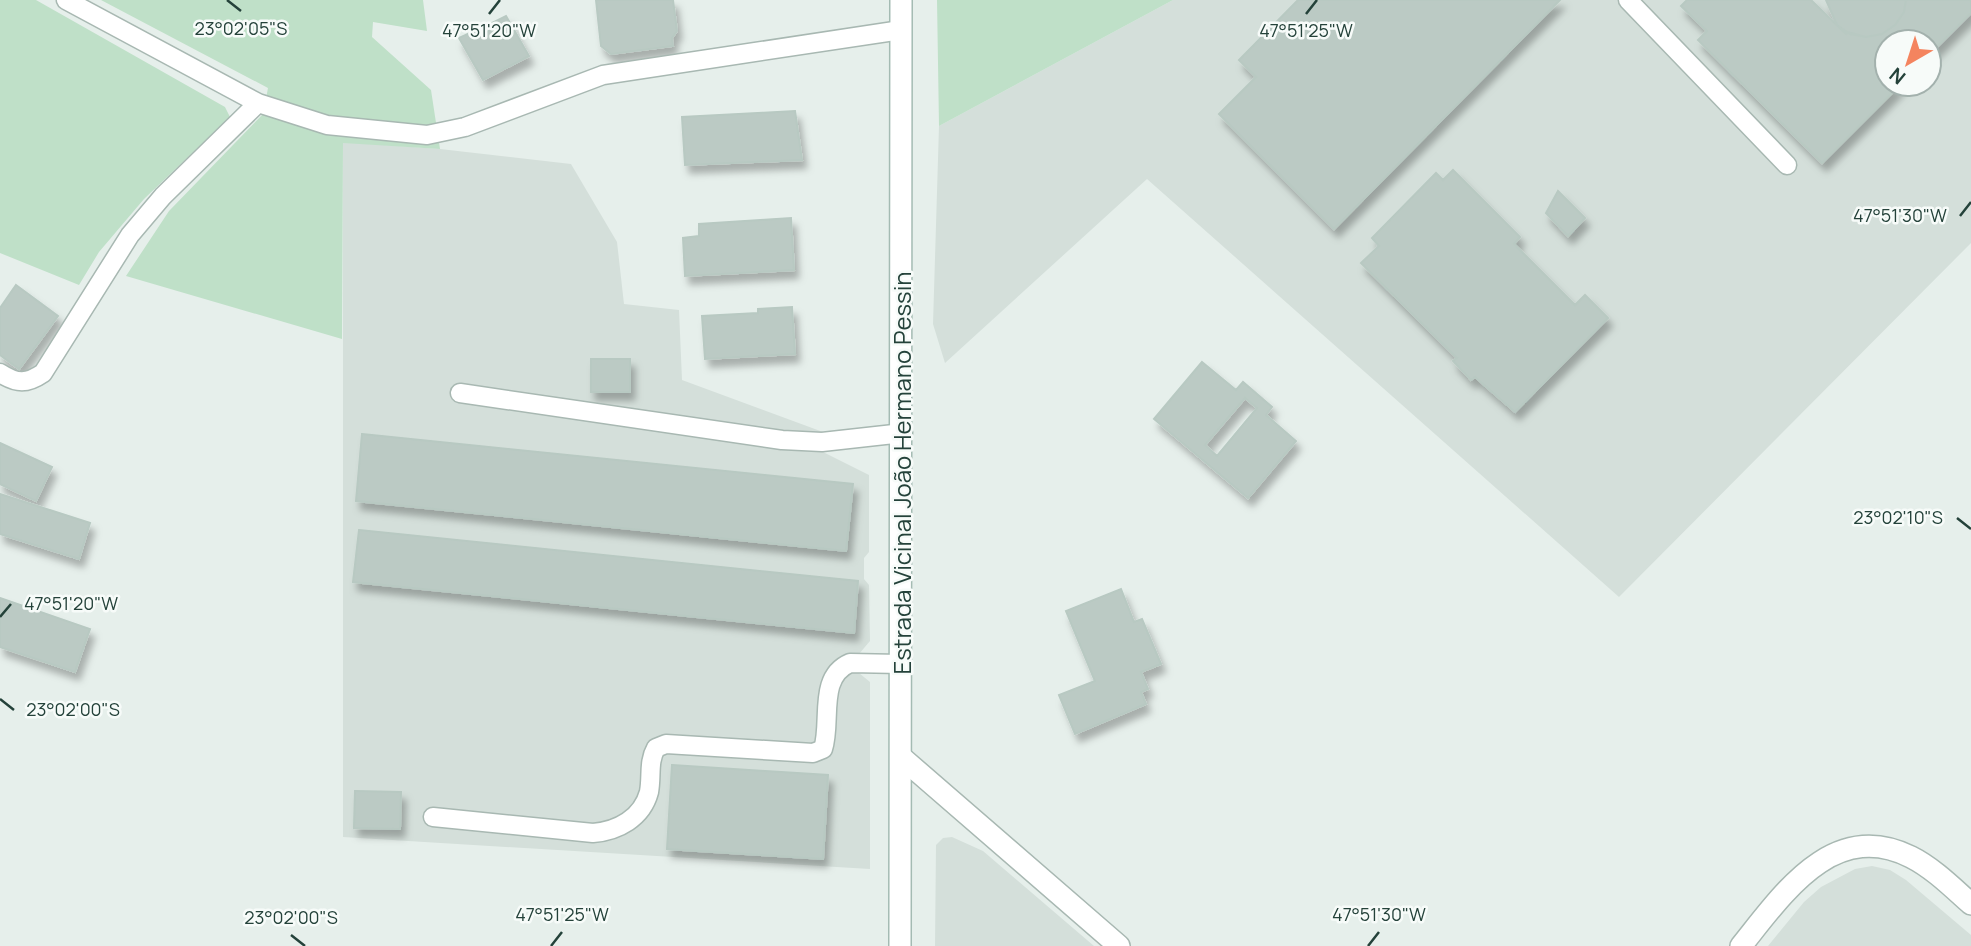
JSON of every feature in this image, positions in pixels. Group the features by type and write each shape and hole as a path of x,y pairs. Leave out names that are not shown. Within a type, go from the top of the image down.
{"main road":[{"name":"Estrada Vicinal João Hermano Pessin","path":"900,946 903,433 901,0"},
{"path":"901,757 1119,946"},
{"path":"1741,946 1805,872 1837,852 1853,848 1872,847 1912,857 1971,904"}],"lane":[{"path":"66,0 258,103 327,125 427,135 465,127 584,80 621,71 901,30"},
{"path":"1628,0 1787,165"},
{"path":"0,373 14,382 31,381 43,373 130,235 163,196 258,103"},
{"path":"460,393 782,439 822,442 903,433"},
{"path":"433,817 593,833 611,832 633,818 642,807 648,793 651,757 656,748 666,744 813,753 823,749 829,690 843,666 850,663 901,664"}],"shaded area":[{"path":"1173,0 1971,0 1971,243 1619,597 1147,179 945,363 933,324 939,126"},
{"path":"343,142 440,149 571,164 617,242 624,304 679,310 682,380 823,432 821,451 869,475 869,552 864,558 864,579 869,585 870,641 859,654 859,673 870,682 870,869 343,837"},
{"path":"952,837 983,851 1094,946 935,946 936,845 943,838"},
{"path":"1872,866 1890,870 1906,880 1971,935 1971,946 1768,946 1804,902 1821,887 1855,869"}],"green space":[{"path":"0,0 36,0 225,107 230,117 144,199 99,252 79,285 0,253"},
{"path":"101,0 423,0 427,31 373,22 372,37 431,90 440,149 343,143 342,339 126,276 169,211 263,114 268,88"},
{"path":"937,0 1173,0 939,126"}],"building":[{"path":"596,0 673,0 677,31 672,38 673,46 611,54 601,46"},
{"path":"1298,0 1560,0 1334,229 1219,114 1256,77 1239,60"},
{"path":"1687,0 1811,0 1846,34 1848,32 1866,37 1873,36 1873,98 1887,98 1822,163 1698,40 1707,31 1681,6"},
{"path":"1826,0 1906,0 1904,12 1895,25 1891,28 1873,28 1873,36 1850,34 1837,25"},
{"path":"1906,0 1971,0 1971,13 1943,41 1943,28 1891,28 1904,12"},
{"path":"506,16 529,56 483,80 459,38 483,27 485,33 490,30 488,25"},
{"path":"795,111 802,160 685,165 682,117"},
{"path":"1453,170 1520,237 1514,244 1575,305 1585,295 1608,318 1515,412 1475,377 1471,380 1453,361 1457,358 1361,263 1379,246 1372,238 1436,173 1443,180"},
{"path":"1558,191 1585,218 1568,236 1546,213"},
{"path":"791,218 794,270 685,276 683,238 699,236 699,224"},
{"path":"16,285 58,316 19,369 0,355 0,308"},
{"path":"792,307 795,354 705,359 702,316 758,313 758,309"},
{"path":"591,359 630,359 630,392 591,392"},
{"path":"1202,362 1236,390 1243,382 1272,407 1266,415 1296,441 1248,498 1154,419","holes":["1245,398 1257,408 1217,456 1205,445"]},
{"path":"362,434 853,484 846,551 356,501"},
{"path":"0,443 52,467 36,501 0,484"},
{"path":"0,494 90,523 79,559 0,534"},
{"path":"359,530 858,581 854,633 353,582"},
{"path":"1121,589 1134,622 1142,619 1161,664 1141,672 1148,689 1141,692 1146,704 1075,734 1059,695 1095,681 1066,611"},
{"path":"0,598 90,629 75,672 0,647"},
{"path":"672,765 828,775 823,859 667,849"},
{"path":"355,791 401,792 400,829 354,828"}]}
